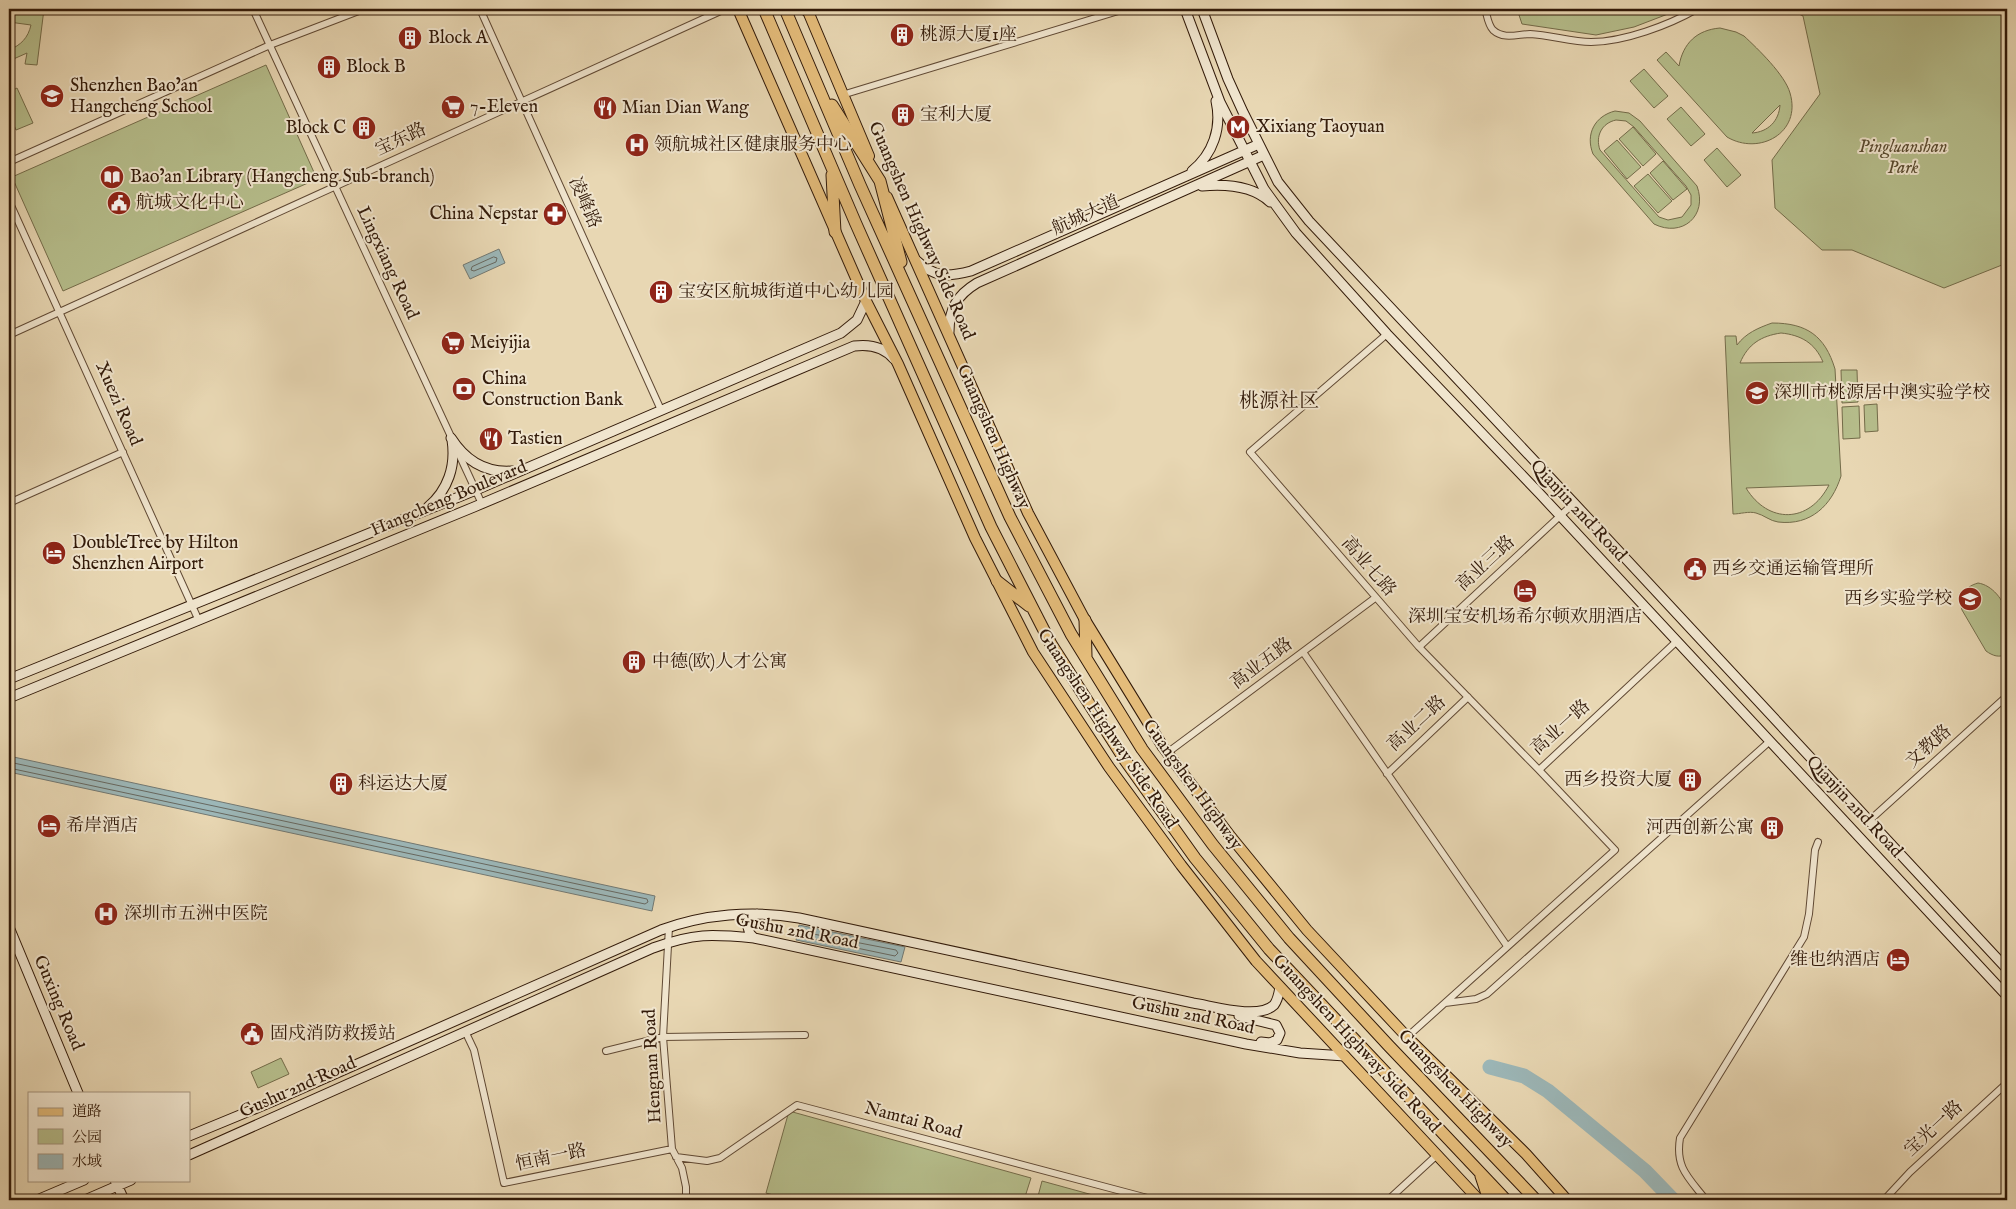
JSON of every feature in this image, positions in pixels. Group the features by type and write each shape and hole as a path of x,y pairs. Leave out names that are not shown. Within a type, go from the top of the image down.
{"highway":[{"path":"764,9 832,168 991,527 1051,644 1124,760 1195,858 1269,949 1506,1200"},
{"path":"785,9 860,185 910,293"},
{"path":"814,77 880,181 910,293"},
{"path":"832,168 835,232"},
{"name":"Guangshen Highway","path":"910,293 1010,517 1071,634 1142,749 1213,845 1289,938 1536,1200"},
{"path":"997,581 1033,608"},
{"path":"1085,620 1086,658"},
{"path":"1480,1172 1489,1200"}],"main road":[{"name":"Guangshen Highway Side Road","path":"738,9 866,301 898,364 975,538 1033,652 1109,767 1180,865 1256,961 1479,1200"},
{"name":"Qianjin 2nd Road","path":"1185,9 1213,86 1244,151 1276,207 1310,250 1387,334 1560,515 2007,996"},
{"name":"Qianjin 2nd Road","path":"1202,9 1235,95 1264,155 1278,182 1309,221 2007,968"},
{"name":"Guangshen Highway Side Road","path":"807,10 842,95 1028,513 1085,620 1167,754 1231,837 1307,930 1407,1037 1526,1154 1567,1200"},
{"path":"1185,177 1198,166 1213,144 1218,120 1213,86"},
{"name":"航城大道","path":"917,261 926,269 946,276 971,271 1259,144"},
{"name":"航城大道","path":"949,332 949,319 952,308 966,290 977,283 1264,155"},
{"path":"1190,188 1214,185 1241,187 1265,197 1276,207"},
{"name":"Hangcheng Boulevard","path":"9,679 476,490 790,355 851,327 863,311 866,301"},
{"name":"Hangcheng Boulevard","path":"9,698 482,504 854,346 862,345 878,348 891,356 898,364"},
{"path":"790,355 798,355 802,359 801,367 797,370"},
{"path":"451,438 464,456 483,468 505,472 527,468"},
{"path":"424,511 441,494 451,473 453,449 451,438"},
{"path":"754,938 750,934 747,924 752,916 758,914"},
{"name":"Gushu 2nd Road","path":"190,1136 269,1103 669,927 708,918 758,914 798,918 1194,1003 1250,1012 1260,1012 1274,1005 1278,998 1280,987"},
{"name":"Guxing Road","path":"9,927 78,1092"},
{"name":"Gushu 2nd Road","path":"190,1155 465,1030 667,943 706,935 754,938 1280,1050 1345,1056"},
{"path":"1189,1032 1223,1034 1270,1043 1277,1040 1280,1033 1273,1023 1236,1016 1194,1003"},
{"path":"37,1200 79,1182"},
{"path":"85,1200 116,1183 124,1200"}],"street":[{"name":"Lingxiang Road","path":"253,9 482,504"},
{"path":"9,162 270,45 364,9"},
{"name":"凌峰路","path":"480,9 661,410"},
{"name":"宝东路","path":"9,336 725,9"},
{"path":"842,95 1125,9"},
{"path":"1485,9 1493,30 1506,36 1527,34 1549,35 1591,42 1618,38 1654,28 1697,9"},
{"name":"Xuezi Road","path":"9,201 199,621"},
{"name":"高业七路","path":"1387,334 1250,452 1375,598 1468,697"},
{"path":"9,503 123,452"},
{"name":"高业三路","path":"1419,647 1574,503"},
{"name":"高业五路","path":"1167,754 1375,598"},
{"name":"高业一路","path":"1468,697 1539,770 1677,641"},
{"path":"1303,652 1507,946"},
{"name":"文教路","path":"1870,820 2007,696"},
{"name":"高业二路","path":"1387,774 1468,697"},
{"path":"1445,1003 1476,999 1487,994 1770,741"},
{"path":"1407,1037 1615,850 1539,770"},
{"path":"1706,1200 1684,1173 1679,1162 1680,1138 1804,937 1809,914 1815,850 1818,842"},
{"name":"Hengnan Road","path":"669,927 663,1037 672,1149 682,1168 686,1187 686,1200"},
{"name":"恒南一路","path":"465,1030 474,1050 504,1183 672,1149"},
{"path":"606,1051 663,1037 805,1035"},
{"name":"宝光一路","path":"1884,1200 1910,1172 2007,1083"},
{"name":"Namtai Road","path":"676,1158 707,1161 720,1158 797,1105 1156,1200"},
{"path":"1388,1200 1437,1155"}],"green space":[{"path":"9,9 44,9 37,65 25,64 27,53 9,61 9,50 23,40 28,34 31,25 9,22"},
{"path":"1517,9 1681,9 1634,27 1596,35 1522,24"},
{"name":"Pingluanshan Park","path":"1789,9 2007,9 2007,263 1944,288 1852,250 1822,250 1775,208 1772,160 1820,94 1803,16"},
{"path":"1720,28 1744,36 1783,78 1790,93 1792,107 1790,119 1784,130 1775,137 1764,142 1752,144 1739,142 1727,137 1657,60 1666,52 1679,66 1684,51 1692,39 1712,29","holes":["1780,105 1772,125 1752,133"]},
{"path":"266,65 317,179 63,291 12,177"},
{"path":"1644,69 1668,96 1654,108 1630,81"},
{"path":"17,88 33,123 16,130 9,113 9,92"},
{"path":"1681,107 1705,134 1691,146 1667,119"},
{"path":"1615,111 1629,113 1640,121 1697,186 1699,207 1696,215 1690,222 1674,228 1664,228 1654,224 1593,154 1590,140 1591,133 1597,122 1608,113","holes":["1616,120 1626,121 1634,127 1686,186 1691,195 1691,205 1682,217 1668,220 1659,217 1600,150 1598,140 1603,127"]},
{"path":"1633,127 1656,154 1643,166 1619,139"},
{"path":"1617,140 1641,167 1627,179 1604,151"},
{"path":"1717,148 1741,175 1727,187 1704,160"},
{"path":"1663,161 1687,189 1673,200 1650,173"},
{"path":"1648,174 1672,201 1658,213 1634,186"},
{"path":"1772,323 1795,326 1813,334 1826,348 1835,369 1841,476 1832,496 1826,504 1810,517 1800,521 1778,522 1753,512 1733,514 1725,336 1736,336 1737,345 1748,334","holes":["1781,333 1806,341 1816,350 1823,362 1740,363 1743,356 1756,342 1767,336","1829,485 1821,498 1811,507 1800,513 1788,515 1765,508 1755,500 1746,488"]},
{"path":"1841,370 1857,370 1858,402 1842,403"},
{"path":"1877,404 1878,431 1865,432 1864,405"},
{"path":"1859,406 1860,438 1843,439 1842,407"},
{"path":"1978,583 1993,590 2005,609 2008,618 2007,654 1996,656 1986,651 1962,610 1961,601 1963,593 1969,587"},
{"path":"281,1058 289,1074 258,1088 251,1072"},
{"path":"789,1111 1031,1178 1024,1200 791,1200 766,1193"},
{"path":"1042,1181 1111,1200 1037,1200"}],"water":[{"path":"499,249 505,263 470,279 463,265"},
{"path":"9,756 655,896 652,911 9,772"},
{"path":"799,925 905,947 901,962 796,940"}],"waterway":[{"path":"1490,1067 1524,1076 1548,1091 1645,1171 1673,1200"}],"place":[{"name":"桃源大厦1座","path":"902,35"},
{"name":"Block A","path":"410,38"},
{"name":"Block B","path":"329,67"},
{"name":"Shenzhen Bao’an Hangcheng School","path":"52,96"},
{"name":"7-Eleven","path":"453,107"},
{"name":"Mian Dian Wang","path":"605,108"},
{"name":"宝利大厦","path":"903,115"},
{"name":"Xixiang Taoyuan","path":"1238,127"},
{"name":"Block C","path":"364,128"},
{"name":"领航城社区健康服务中心","path":"637,145"},
{"name":"Bao’an Library (Hangcheng Sub-branch)","path":"112,177"},
{"name":"航城文化中心","path":"119,203"},
{"name":"China Nepstar","path":"555,214"},
{"name":"宝安区航城街道中心幼儿园","path":"661,292"},
{"name":"Meiyijia","path":"453,343"},
{"name":"China Construction Bank","path":"464,389"},
{"name":"深圳市桃源居中澳实验学校","path":"1757,393"},
{"name":"Tastien","path":"491,439"},
{"name":"DoubleTree by Hilton Shenzhen Airport","path":"54,553"},
{"name":"西乡交通运输管理所","path":"1695,569"},
{"name":"深圳宝安机场希尔顿欢朋酒店","path":"1525,591"},
{"name":"西乡实验学校","path":"1970,599"},
{"name":"中德(欧)人才公寓","path":"634,662"},
{"name":"西乡投资大厦","path":"1690,780"},
{"name":"科运达大厦","path":"341,784"},
{"name":"希岸酒店","path":"49,826"},
{"name":"河西创新公寓","path":"1772,828"},
{"name":"深圳市五洲中医院","path":"106,914"},
{"name":"维也纳酒店","path":"1898,960"},
{"name":"固戍消防救援站","path":"252,1034"}],"district":[{"name":"桃源社区","path":"1279,401"}]}
